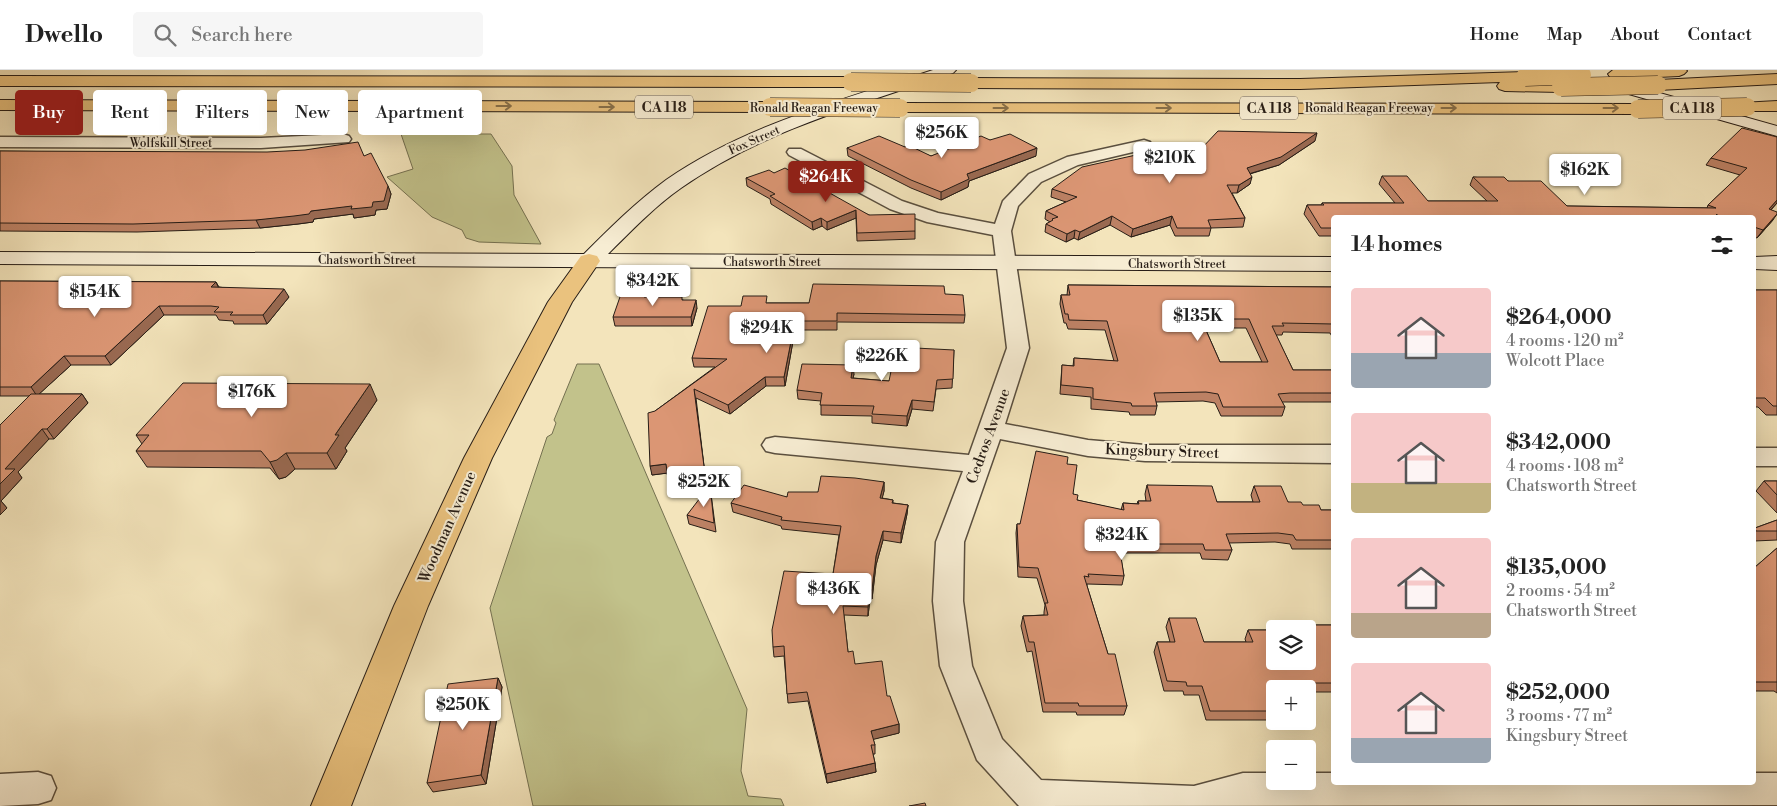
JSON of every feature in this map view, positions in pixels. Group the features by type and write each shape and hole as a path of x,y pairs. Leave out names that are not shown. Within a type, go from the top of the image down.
{"main road":[{"name":"Fox Street","path":"589,261 636,215 684,177 723,154 786,125 948,70"},
{"path":"1555,70 1777,131"},
{"name":"Ronald Reagan Freeway","path":"0,81 1300,84 1701,70"},
{"path":"1300,84 1561,87 1658,85 1777,79"},
{"name":"Ronald Reagan Freeway","path":"0,105 900,108 1638,108 1777,106"},
{"name":"Chatsworth Street","path":"0,258 1331,264"},
{"name":"Woodman Avenue","path":"332,806 411,606 478,458 560,302 589,261"},
{"path":"1756,263 1777,263"}],"street":[{"name":"Wolfskill Street","path":"0,142 261,143 343,139"},
{"name":"Cedros Avenue","path":"1144,145 1073,162 1035,178 1009,205 1002,230 1018,348 950,542 948,601 956,666 989,749 1033,796 1194,802 1245,798"},
{"path":"795,152 896,205 934,218 1002,230"},
{"name":"Kingsbury Street","path":"991,429 1088,448 1145,453 1331,454"},
{"path":"775,445 977,464"},
{"path":"1756,457 1777,457"},
{"path":"0,792 38,788"},
{"path":"1245,798 1777,789"}],"green space":[{"path":"491,134 512,166 514,195 541,244 479,242 466,238 462,230 432,217 387,177 413,169 401,135"},
{"path":"577,364 599,364 747,709 741,771 748,796 781,799 784,806 533,806 490,608 547,437 552,434 556,423 554,420"}],"building":[{"path":"1742,128 1777,137 1777,200 1769,209 1777,212 1777,214 1763,230 1756,228 1756,215 1717,214 1331,215 1331,228 1321,228 1307,205 1324,205 1322,203 1404,203 1382,176 1407,176 1428,201 1498,201 1473,177 1504,177 1508,181 1541,181 1567,206 1716,208 1708,205 1747,168 1711,158"},
{"path":"1218,131 1317,133 1281,157 1247,168 1252,177 1239,185 1227,185 1245,218 1208,220 1211,228 1177,228 1172,216 1133,229 1112,216 1080,232 1075,230 1067,234 1046,224 1058,217 1046,211 1077,197 1052,189 1082,167 1143,154 1154,161 1201,149"},
{"path":"1010,134 1037,148 967,174 969,179 941,192 911,180 847,148 879,136 905,147 908,145 931,156 981,136 990,140"},
{"path":"358,142 364,156 371,153 388,186 384,201 373,202 372,207 351,209 352,206 311,211 309,214 256,220 133,224 0,223 0,151 267,152 305,150"},
{"path":"785,168 869,215 915,214 915,231 857,233 856,210 827,222 821,218 812,222 770,196 775,194 746,178 769,170 774,173"},
{"path":"0,281 216,282 211,287 284,289 263,315 230,315 233,312 214,312 219,307 211,306 159,306 105,356 64,356 31,387 0,387"},
{"path":"813,284 944,286 945,294 963,295 965,315 837,313 837,321 795,321 784,377 765,377 728,405 694,389 705,474 668,479 666,464 650,466 648,413 655,411 727,359 692,358 708,306 741,306 743,296 767,296 766,303 809,303"},
{"path":"1068,285 1331,287 1331,324 1282,323 1284,326 1272,326 1293,370 1331,370 1331,393 1278,394 1285,407 1223,407 1218,394 1206,392 1154,393 1157,406 1132,406 1131,403 1093,399 1093,388 1061,385 1062,365 1074,366 1074,358 1118,361 1107,321 1069,320 1068,314 1065,314 1061,295 1070,295","holes":["1201,319 1249,319 1268,362 1220,362"]},
{"path":"1756,290 1777,290 1777,406 1773,406 1765,398 1756,398"},
{"path":"621,294 645,294 644,297 682,297 682,300 696,300 691,317 613,317"},
{"path":"896,347 954,350 953,379 937,380 934,402 912,400 907,416 872,414 874,406 820,405 822,393 797,390 802,364 853,365 851,378 889,381"},
{"path":"183,383 370,384 335,435 339,435 327,453 286,453 277,460 270,462 261,451 136,451 149,435 136,435"},
{"path":"31,394 82,394 47,429 42,429 5,469 15,469 0,484 0,425"},
{"path":"1036,451 1068,457 1067,464 1077,465 1073,494 1078,495 1077,500 1124,510 1123,503 1139,504 1138,501 1151,501 1147,485 1212,486 1217,502 1260,502 1254,486 1281,486 1288,502 1301,502 1303,505 1319,505 1321,510 1331,510 1331,540 1296,540 1293,535 1278,533 1226,534 1232,550 1205,550 1203,544 1119,544 1124,576 1088,574 1089,577 1084,576 1108,654 1115,654 1127,706 1079,706 1078,703 1045,703 1034,642 1029,642 1023,616 1048,615 1045,603 1048,603 1038,568 1019,567 1017,524 1020,524"},
{"path":"821,476 884,482 880,498 893,500 892,503 908,505 901,533 883,531 876,556 868,607 843,606 848,652 853,651 855,664 882,661 887,696 890,696 899,724 871,731 875,745 871,745 875,763 826,774 807,692 787,694 784,646 773,647 772,630 784,571 833,574 841,526 781,520 782,517 731,503 744,485 787,497 788,492 818,492"},
{"path":"1764,481 1777,481 1777,495"},
{"path":"710,485 714,523 687,515"},
{"path":"1777,520 1777,531 1756,531 1756,528"},
{"path":"1777,548 1777,682 1756,682 1756,566"},
{"path":"1169,618 1196,618 1204,642 1253,642 1248,630 1266,630 1266,670 1316,670 1316,625 1331,625 1331,683 1316,683 1316,680 1266,680 1266,711 1210,711 1202,686 1187,686 1186,682 1167,681 1157,642 1175,642"},
{"path":"498,678 481,775 427,783 448,684"},
{"path":"925,803 926,806 909,806"}]}
